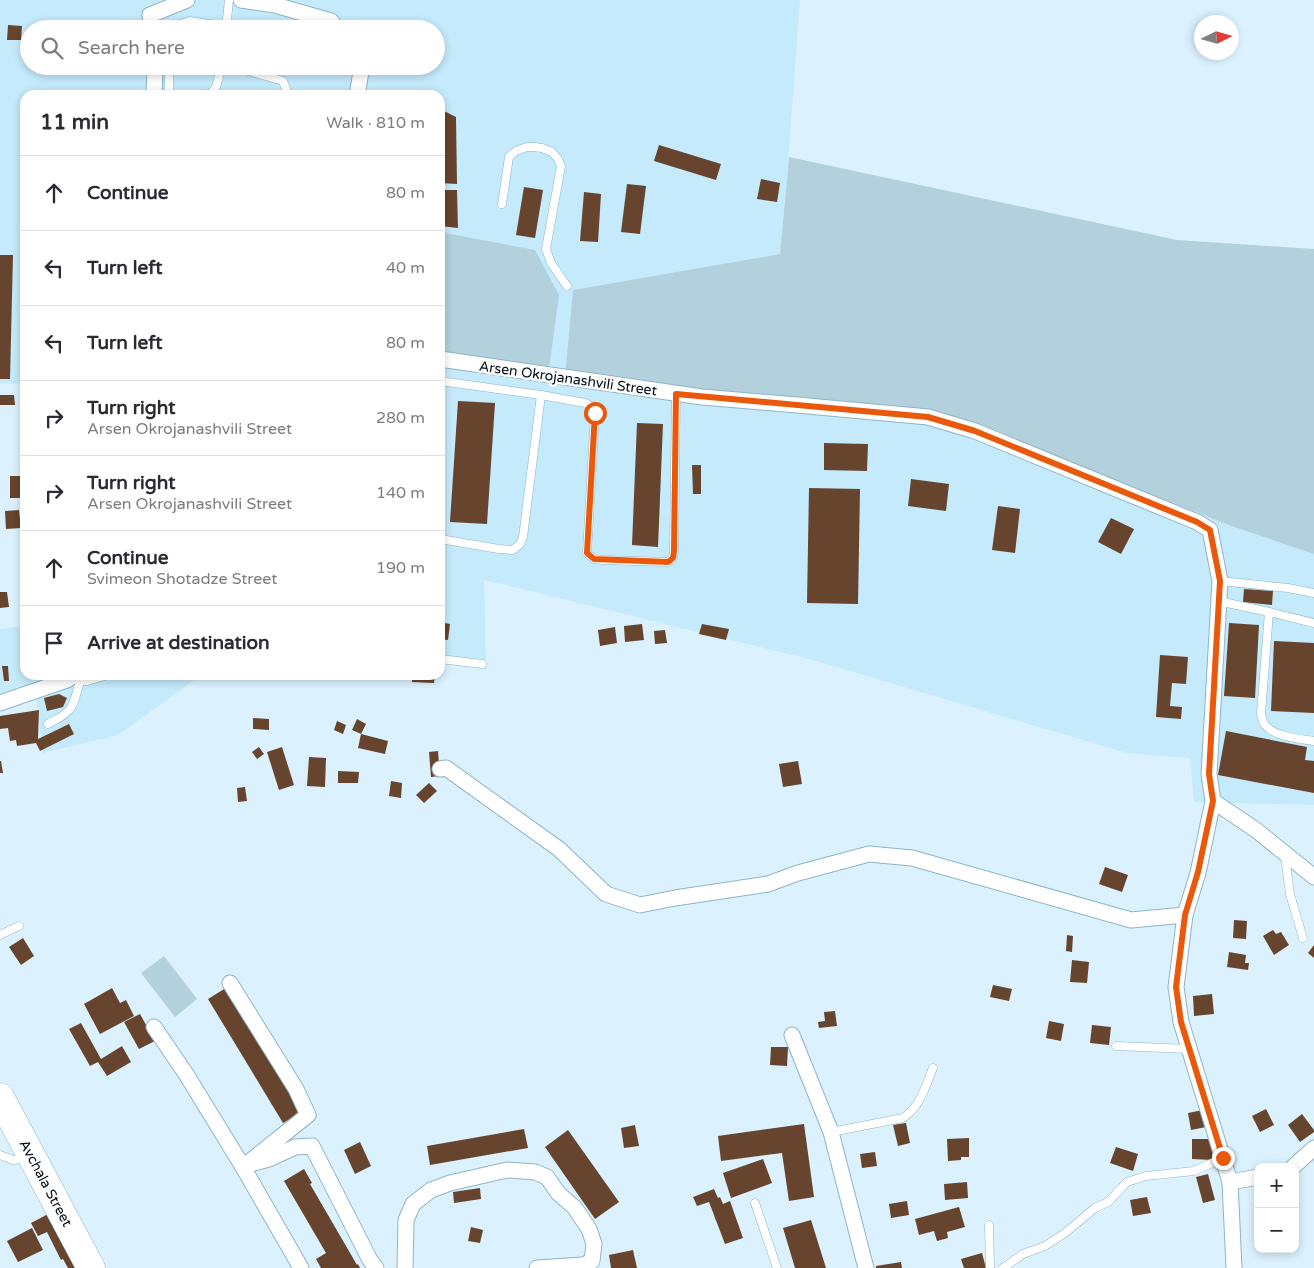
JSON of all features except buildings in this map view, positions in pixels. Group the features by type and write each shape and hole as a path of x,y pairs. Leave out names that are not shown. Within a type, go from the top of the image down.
{"highway":[{"name":"Avchala Street","path":"0,1098 91,1268"}],"street":[{"path":"151,20 150,15 187,0"},
{"path":"242,0 275,5 328,20"},
{"path":"154,90 155,75"},
{"path":"358,90 360,75"},
{"name":"Arsen Okrojanashvili Street","path":"445,361 676,394 928,417 975,431 1197,522 1210,530 1220,581 1209,774 1213,801"},
{"path":"0,703 69,680"},
{"path":"440,769 446,768 559,849 606,894 640,905 768,884 798,873 869,854 912,858 1131,920 1185,915"},
{"path":"1234,1268 1230,1182 1181,1022 1176,987 1185,915 1198,872 1213,801 1256,830 1314,877"},
{"path":"230,983 296,1089 308,1115 243,1167"},
{"path":"154,1027 186,1074 243,1167 301,1268"},
{"path":"792,1035 831,1132 866,1268"},
{"path":"243,1167 269,1159 295,1147 312,1146 370,1260 376,1268"},
{"path":"1297,1163 1314,1148"},
{"path":"405,1268 406,1220 413,1204 431,1190 450,1183 507,1170 534,1172 547,1177 558,1193 575,1208 589,1229 594,1244 592,1261 584,1265 537,1268"},
{"path":"1230,1182 1254,1178"}],"lane":[{"path":"227,20 229,0"},
{"path":"169,75 169,90"},
{"path":"213,90 219,75"},
{"path":"260,75 283,82 286,90"},
{"path":"502,204 510,157 516,151 527,147 535,147 552,152 561,166 546,250 551,263 567,286"},
{"path":"445,382 585,402 592,407 595,413 587,553 594,559 604,560 668,562 673,558 676,394"},
{"path":"445,540 514,550 520,544 523,537 541,395"},
{"path":"1220,581 1288,588 1314,593"},
{"path":"1218,601 1314,623"},
{"path":"1269,612 1261,714 1264,725 1272,731 1286,736 1313,741"},
{"path":"445,660 482,664"},
{"path":"48,724 70,710 73,704 75,680"},
{"path":"1285,854 1290,894 1303,938"},
{"path":"0,935 19,926"},
{"path":"1116,1046 1189,1049"},
{"path":"831,1132 903,1118 910,1114 918,1104 934,1068"},
{"path":"0,1155 14,1160 32,1157"},
{"path":"1003,1268 1023,1254 1045,1246 1065,1233 1095,1208 1108,1202 1127,1182 1146,1176 1194,1171 1223,1158"},
{"path":"755,1203 777,1268"},
{"path":"989,1225 990,1268"}],"shaded area":[{"path":"0,0 800,0 780,254 573,290 566,377 938,411 1234,527 1314,554 1314,805 1194,802 1190,758 1127,753 809,659 484,580 486,669 445,664 445,90 20,90 20,384 0,383"},
{"path":"789,157 1177,240 1314,249 1314,554 1234,527 938,411 565,377 573,290 780,254"},
{"path":"445,233 535,250 559,295 549,369 445,356"},
{"path":"20,627 20,680 194,680 118,735 43,753 35,687 0,698 0,629"},
{"path":"164,956 197,999 175,1017 141,973"}],"route":[{"path":"595,413 587,553 594,559 668,562 673,558 676,394 928,417 975,431 1197,522 1210,530 1220,581 1209,774 1213,801 1198,872 1185,915 1176,987 1181,1022 1223,1158"}]}
